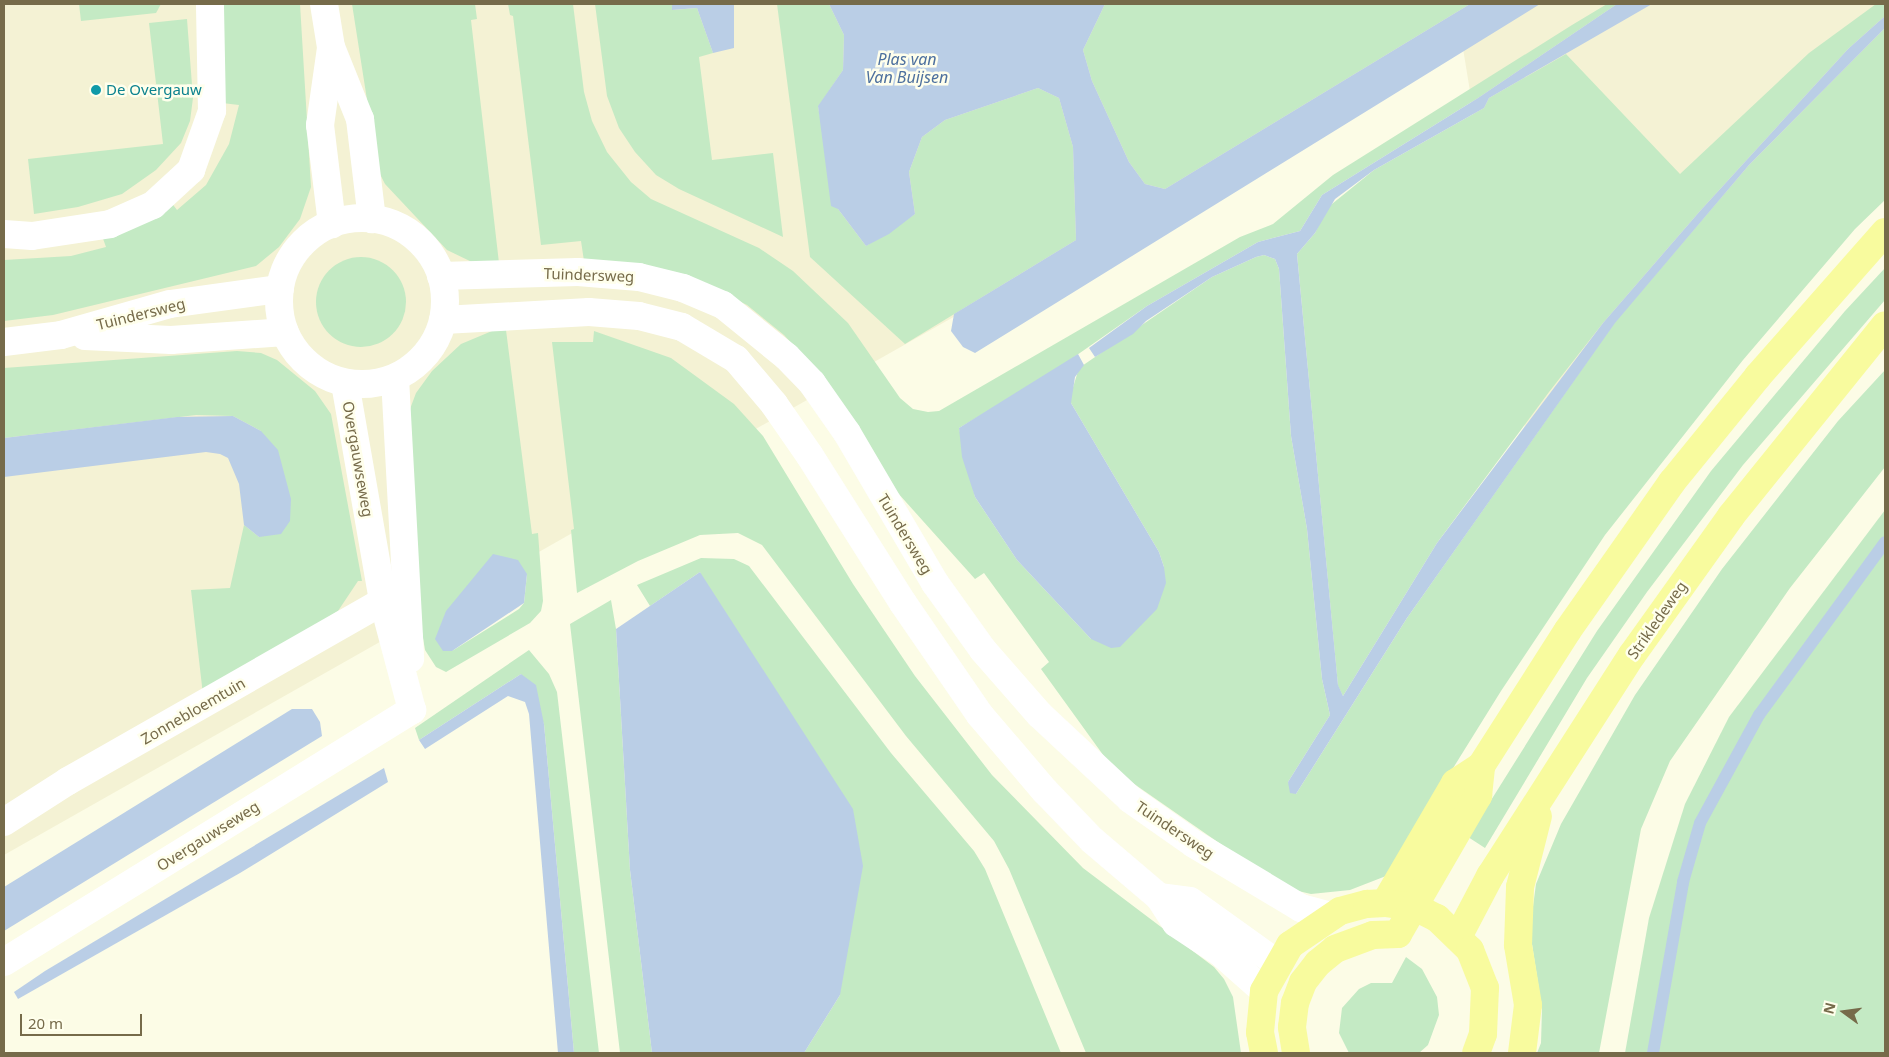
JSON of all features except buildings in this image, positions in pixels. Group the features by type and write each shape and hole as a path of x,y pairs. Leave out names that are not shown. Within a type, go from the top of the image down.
{"main road":[{"path":"4,234 32,236 110,224 153,205 190,170 212,111 210,4"},
{"path":"324,4 331,47 360,119 372,219"},
{"path":"331,47 320,125 332,224"},
{"path":"372,219 395,225 415,237 431,254 441,276 444,290 443,320 434,344 417,364 395,378 371,384 345,383 320,373 299,356 285,332 280,318 280,289 286,268 298,249 313,235 332,224 372,219"},
{"path":"1386,903 1456,783 1481,766 1568,630 1672,482 1758,376 1885,232"},
{"name":"Tuindersweg","path":"441,276 578,272 639,276 683,288 723,305 787,357 812,383 847,433 935,583 983,650 1040,715 1130,798 1194,844 1301,908 1330,916"},
{"name":"Tuindersweg","path":"4,342 61,335 170,304 280,289"},
{"path":"443,320 589,312 639,316 682,328 736,359 774,404 810,456 903,603 980,715 1044,791 1092,840 1159,897 1176,923 1221,953 1264,992"},
{"name":"Strikledeweg","path":"1459,936 1490,876 1543,797 1632,655 1731,516 1885,325"},
{"name":"Tuindersweg","path":"61,335 172,340 285,332"},
{"path":"395,378 402,474 412,710"},
{"name":"Overgauwseweg","path":"4,962 412,710 383,601 345,383"},
{"name":"Zonnebloemtuin","path":"4,822 68,781 383,601"},
{"path":"1296,1053 1292,1027 1295,1003 1304,982 1335,950 1373,935 1398,934 1478,796 1481,766"},
{"path":"1522,1053 1528,1006 1518,945 1520,887 1543,797"},
{"path":"1159,897 1190,901 1304,982"},
{"path":"1264,1053 1260,1032 1264,992 1290,945 1330,916 1351,908 1386,903 1415,907 1443,922 1459,936 1480,969 1485,988 1483,1034 1476,1053"}],"shaded area":[{"path":"4,4 1885,4 1885,68 1525,429 1460,30 4,855"}],"green space":[{"path":"79,4 161,4 156,13 81,21"},
{"path":"223,4 300,4 311,187 300,219 279,247 256,266 53,315 4,321 4,260 71,256 106,247 101,233 168,198 177,210 206,185 229,144 239,105 222,103"},
{"path":"352,4 475,4 477,19 471,20 499,263 474,263 447,250 385,184 378,170"},
{"path":"508,4 573,4 584,92 592,121 607,152 631,182 651,199 759,248 793,271 848,323 900,398 913,409 928,412 939,411 1240,237 1273,224 1333,175 1572,25 1607,4 1617,4 1478,98 1322,195 1300,231 1258,242 1147,306 1047,376 959,428 975,497 1017,560 1091,639 1164,567 1159,552 1071,403 1070,397 1079,368 1212,277 1256,257 1264,255 1275,259 1279,269 1291,436 1307,529 1322,679 1330,715 1288,782 1296,794 1407,618 1615,322 1749,165 1885,28 1885,200 1855,229 1743,360 1605,535 1501,691 1386,876 1350,890 1311,894 1290,889 1271,879 1114,770 1041,669 1049,662 984,573 975,579 888,482 822,377 784,335 747,305 692,279 584,261 581,241 541,245 513,16 510,15"},
{"path":"595,4 672,4 673,10 697,8 713,53 699,57 712,160 773,153 783,237 679,189 656,175 635,152 619,128 607,96"},
{"path":"777,4 829,4 844,35 843,70 818,107 838,209 866,246 915,214 909,172 922,137 945,120 1038,88 1059,98 1073,147 1076,240 905,344 810,257"},
{"path":"1105,4 1470,4 1165,189 1145,184 1129,162 1092,81 1083,50"},
{"path":"1876,4 1885,4 1885,16 1848,49 1700,211 1603,323 1549,392 1437,543 1343,696 1338,686 1297,254 1315,233 1327,208 1374,170 1484,108 1489,98 1566,54 1680,174 1809,53"},
{"path":"187,19 193,98 190,121 181,143 156,170 122,194 78,207 34,214 28,159 163,144 149,23"},
{"path":"361,257 378,261 393,270 402,285 406,302 402,319 393,334 378,343 361,347 344,343 329,334 320,319 316,302 320,285 329,270 344,261"},
{"path":"1885,268 1885,300 1743,465 1647,592 1587,678 1485,848 1468,837 1597,631 1711,471 1845,311"},
{"path":"506,330 532,534 538,533 543,601 541,611 530,623 446,672 436,667 425,650 420,620 410,409 416,393 432,371 461,344 492,331","holes":["527,574 524,603 519,609 452,651"]},
{"path":"594,331 671,358 734,404 763,436 853,584 915,676 992,775 1083,868 1214,967 1224,979 1233,997 1241,1053 1086,1053 1009,869 994,841 906,736 762,545 738,533 700,535 638,561 577,593 571,530 574,529 552,342 593,342"},
{"path":"237,351 261,353 277,360 315,391 331,414 362,581 358,581 338,611 203,695 191,590 230,588 244,525 259,537 261,431 233,416 196,415 4,438 4,368"},
{"path":"1885,370 1885,467 1790,588 1670,761 1641,829 1599,1053 1537,1053 1541,1043 1542,1009 1532,944 1532,914 1536,884 1561,824 1635,695 1722,569 1838,421"},
{"path":"1885,510 1885,1053 1625,1053 1649,918 1685,804 1729,717"},
{"path":"701,558 734,559 749,566 891,753 974,851 985,869 1061,1053 804,1053 840,995 700,572 650,606 637,585"},
{"path":"611,600 616,629 630,870 652,1053 620,1053 570,624"},
{"path":"529,650 549,674 557,692 599,1053 574,1053 544,724 521,674 419,740 415,728"},
{"path":"1406,957 1422,969 1437,997 1439,1015 1428,1045 1419,1053 1349,1053 1339,1033 1342,1008 1359,989 1371,983 1392,983"}],"water":[{"path":"672,4 734,4 734,48 713,53 697,8 672,10"},
{"name":"Plas van Van Buijsen","path":"829,4 1105,4 1083,50 1092,81 1129,162 1145,184 1165,189 1470,4 1540,4 975,353 963,347 951,331 954,314 1076,240 1073,147 1059,98 1038,88 945,120 922,137 909,172 915,214 889,234 866,246 838,209 831,206 818,106 843,70 844,35"},
{"path":"1617,4 1652,4 1489,98 1484,108 1374,170 1335,199 1315,233 1297,254 1338,685 1343,696 1437,543 1603,323 1700,211 1848,49 1885,16 1885,28 1749,165 1615,323 1407,618 1296,794 1290,793 1288,782 1330,715 1322,679 1307,529 1291,436 1279,269 1275,259 1264,255 1256,257 1212,277 1146,321 1133,334 1095,357 1089,348 1147,306 1258,242 1300,231 1322,195 1478,98"},
{"path":"1078,354 1084,365 1075,377 1071,403 1159,552 1164,567 1166,583 1157,609 1120,647 1111,648 1091,639 1017,560 975,497 962,457 959,428"},
{"path":"233,416 261,431 278,450 291,499 290,521 281,534 259,537 244,525 239,484 228,458 220,454 206,452 4,477 4,438 177,417"},
{"path":"493,554 518,560 527,574 524,603 452,651 443,651 435,639 446,611"},
{"path":"700,572 853,809 863,866 840,995 804,1053 652,1053 630,870 616,629"},
{"path":"521,674 536,685 544,724 574,1053 558,1053 529,714 525,702 508,696 425,749 419,740"},
{"path":"292,709 312,709 320,722 322,736 4,931 4,887"},
{"path":"384,768 388,782 240,873 18,999 14,992 45,971"}],"waterway":[{"path":"1653,1053 1683,882 1700,823 1759,715 1885,542"}],"place":[{"name":"De Overgauw","path":"96,90"}]}
